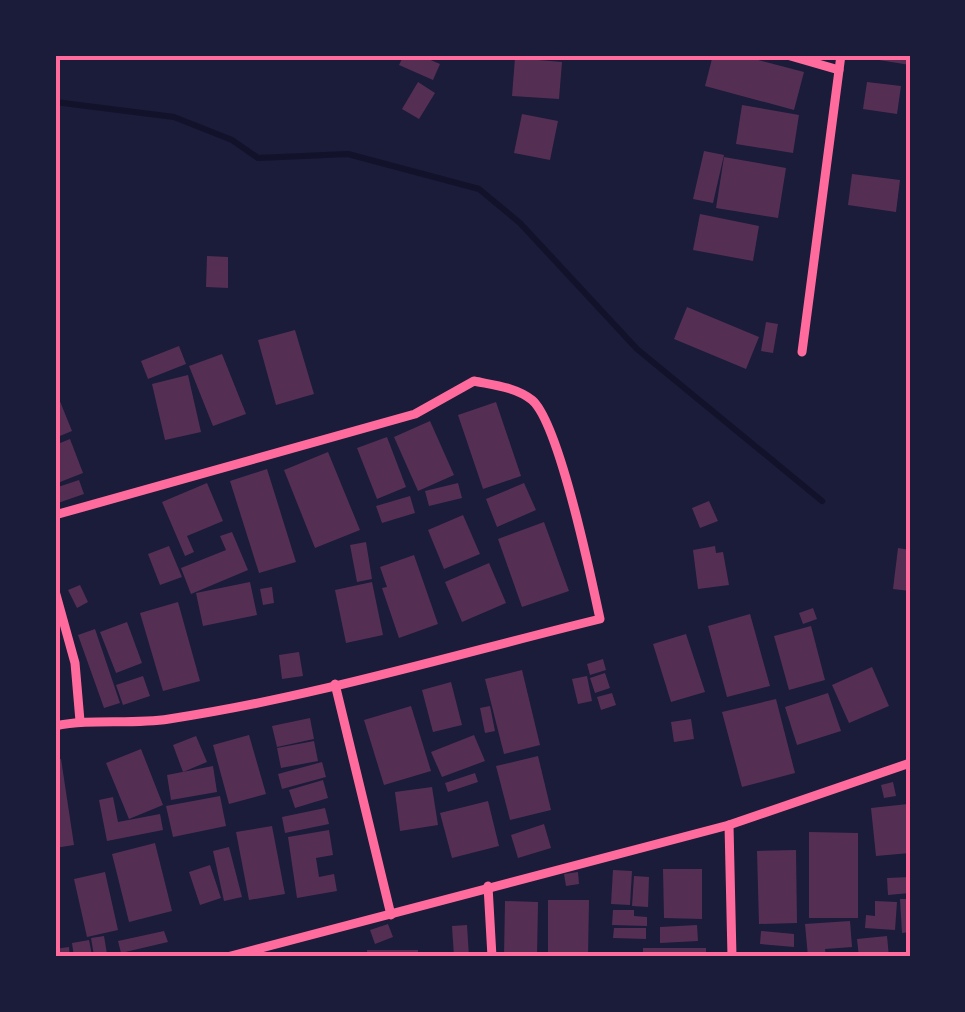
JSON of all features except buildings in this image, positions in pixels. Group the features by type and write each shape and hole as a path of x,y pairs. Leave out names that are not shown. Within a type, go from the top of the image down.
{"street":[{"path":"787,55 838,70"},
{"path":"802,352 840,55"},
{"path":"55,515 414,414 474,380 528,396 540,408 578,518 600,619 335,684 169,719 123,724 80,720 55,726"},
{"path":"55,592 75,663 80,720"},
{"path":"335,684 390,916"},
{"path":"228,957 729,825 910,763"},
{"path":"729,825 732,957"},
{"path":"488,886 492,957"}],"waterway":[{"path":"55,102 174,117 232,140 258,158 348,154 479,189 520,223 637,349 822,501"}]}
